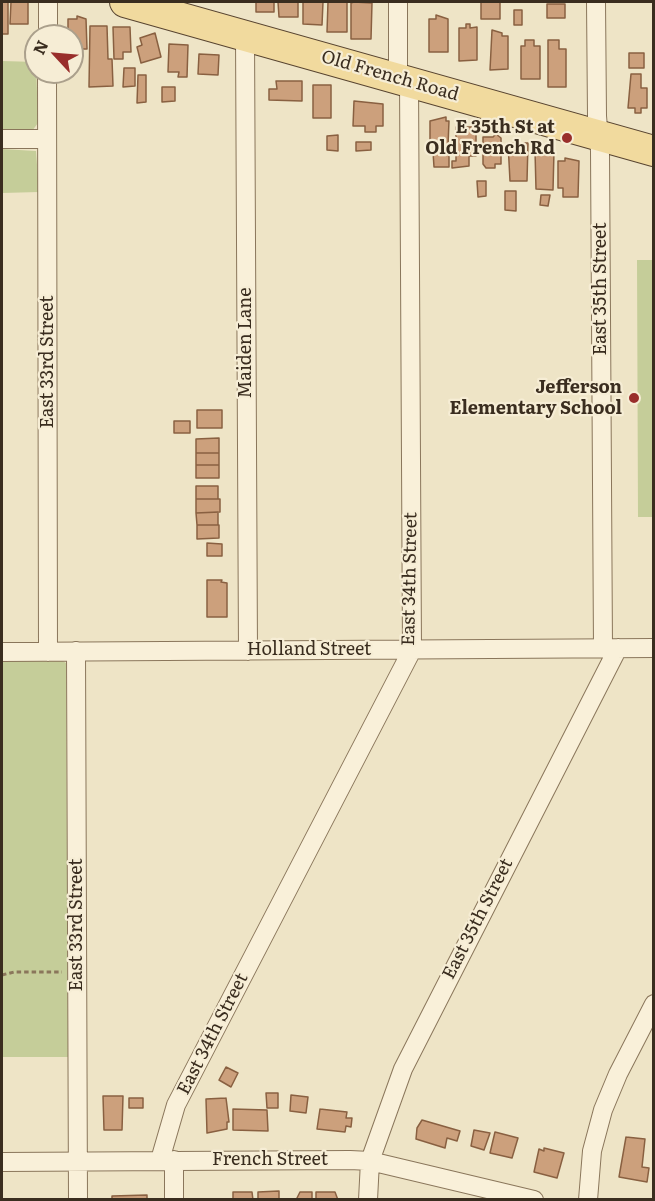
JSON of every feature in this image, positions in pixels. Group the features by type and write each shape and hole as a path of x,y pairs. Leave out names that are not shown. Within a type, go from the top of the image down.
{"main road":[{"name":"Old French Road","path":"125,2 159,6 245,36 654,151"}],"street":[{"path":"48,2 48,24"},
{"name":"East 34th Street","path":"174,1200 167,1160 174,1110 412,650 404,80 398,2"},
{"name":"East 35th Street","path":"368,1200 370,1161 403,1069 610,648 596,2"},
{"name":"Maiden Lane","path":"245,36 248,651"},
{"name":"East 33rd Street","path":"47,84 48,652"},
{"path":"2,139 48,139"},
{"name":"Holland Street","path":"2,652 654,648"},
{"name":"East 33rd Street","path":"76,651 78,1200"},
{"path":"588,1200 592,1151 603,1110 621,1066 654,1004"},
{"name":"French Street","path":"2,1162 370,1161 534,1200"}],"path":[{"path":"2,975 14,972 63,972"}],"green space":[{"path":"2,61 24,62 24,84 37,84 38,123 32,131 2,131"},
{"path":"2,149 36,151 39,192 2,193"},
{"path":"637,260 653,260 653,517 638,517"},
{"path":"61,660 66,663 68,1057 2,1057 2,661"}],"building":[{"path":"2,2 8,2 8,34 2,34"},
{"path":"11,2 28,2 28,24 10,24"},
{"path":"256,2 274,2 274,12 256,12"},
{"path":"278,2 298,2 298,17 279,17"},
{"path":"303,2 323,2 322,25 303,24"},
{"path":"328,2 347,2 347,32 327,32"},
{"path":"481,2 500,2 500,19 481,19"},
{"path":"351,3 372,3 371,39 351,39"},
{"path":"547,4 565,4 565,18 547,18"},
{"path":"514,10 522,10 522,25 514,25"},
{"path":"436,15 448,19 448,52 429,52 429,19 436,19"},
{"path":"77,16 86,19 87,49 84,49 84,24 68,24 68,19 77,19"},
{"path":"466,24 470,24 470,28 477,27 477,60 459,61 459,28 466,28"},
{"path":"90,26 107,26 108,59 112,59 113,86 89,87"},
{"path":"113,27 130,27 131,52 123,52 123,59 114,59"},
{"path":"492,30 502,33 502,36 508,36 508,69 490,70"},
{"path":"155,33 161,57 141,63 137,47 142,45 140,38"},
{"path":"525,40 534,40 534,46 540,46 540,79 521,79 521,46 525,46"},
{"path":"548,40 559,40 559,49 566,49 566,87 548,87"},
{"path":"169,44 188,45 187,77 178,77 179,72 168,72"},
{"path":"629,53 644,53 644,68 629,68"},
{"path":"199,54 219,55 218,75 198,74"},
{"path":"124,68 135,68 135,86 123,87"},
{"path":"631,74 641,74 641,88 647,88 647,108 641,108 641,113 635,113 635,108 628,108"},
{"path":"138,75 146,75 146,102 137,103"},
{"path":"276,81 302,81 302,101 269,100 269,89 277,89"},
{"path":"313,85 331,85 331,118 313,118"},
{"path":"162,87 175,87 175,101 162,102"},
{"path":"354,101 383,104 383,126 376,126 376,132 365,132 365,126 353,126"},
{"path":"446,117 446,121 449,121 448,145 437,145 437,142 430,142 430,121"},
{"path":"456,127 476,127 476,156 469,156 469,166 452,168 452,161 456,161"},
{"path":"496,134 501,138 501,164 495,164 495,168 486,168 483,164 483,137 493,137"},
{"path":"338,135 338,151 327,150 327,136"},
{"path":"356,142 371,142 371,150 356,151"},
{"path":"508,143 528,143 527,181 510,181"},
{"path":"543,148 554,151 553,190 536,189 535,151 543,151"},
{"path":"433,152 449,152 449,167 434,167"},
{"path":"565,158 579,161 578,197 563,197 563,188 558,188 558,161 565,161"},
{"path":"477,181 486,181 486,196 478,197"},
{"path":"505,191 516,191 516,211 505,210"},
{"path":"541,195 550,195 548,206 540,205"},
{"path":"197,410 222,410 222,428 197,428"},
{"path":"174,421 190,421 190,433 174,433"},
{"path":"219,438 219,453 196,453 196,439"},
{"path":"196,453 219,453 219,465 196,465"},
{"path":"196,465 219,465 219,478 196,478"},
{"path":"196,486 218,486 218,499 196,499"},
{"path":"196,499 220,499 220,512 196,513"},
{"path":"218,512 218,525 197,525 196,513"},
{"path":"197,525 219,525 219,538 197,539"},
{"path":"207,543 222,544 222,556 207,556"},
{"path":"207,580 222,580 221,582 227,583 227,617 207,617"},
{"path":"226,1067 238,1073 231,1087 219,1080"},
{"path":"266,1093 278,1093 278,1108 267,1108"},
{"path":"291,1095 308,1097 306,1113 290,1111"},
{"path":"103,1096 123,1096 122,1130 104,1130"},
{"path":"129,1098 143,1098 143,1108 129,1108"},
{"path":"226,1098 229,1122 227,1122 227,1129 207,1133 206,1099"},
{"path":"233,1109 267,1110 268,1131 233,1130"},
{"path":"320,1109 347,1112 346,1118 352,1118 351,1127 346,1126 345,1132 317,1129"},
{"path":"422,1120 460,1131 457,1141 447,1138 445,1148 416,1139 417,1128"},
{"path":"474,1130 490,1133 484,1150 471,1146"},
{"path":"495,1132 518,1138 512,1158 490,1153"},
{"path":"626,1137 645,1139 642,1167 649,1168 647,1182 619,1177"},
{"path":"544,1148 564,1153 557,1178 534,1172 539,1149 544,1151"},
{"path":"279,1191 279,1200 258,1200 258,1192"},
{"path":"233,1192 252,1192 253,1200 233,1200"},
{"path":"300,1192 312,1192 312,1200 296,1200"},
{"path":"316,1192 335,1192 338,1200 316,1200"},
{"path":"147,1195 147,1200 112,1200 112,1196"}],"place":[{"name":"E 35th St at Old French Rd","path":"567,138"},
{"name":"Jefferson Elementary School","path":"634,398"}]}
